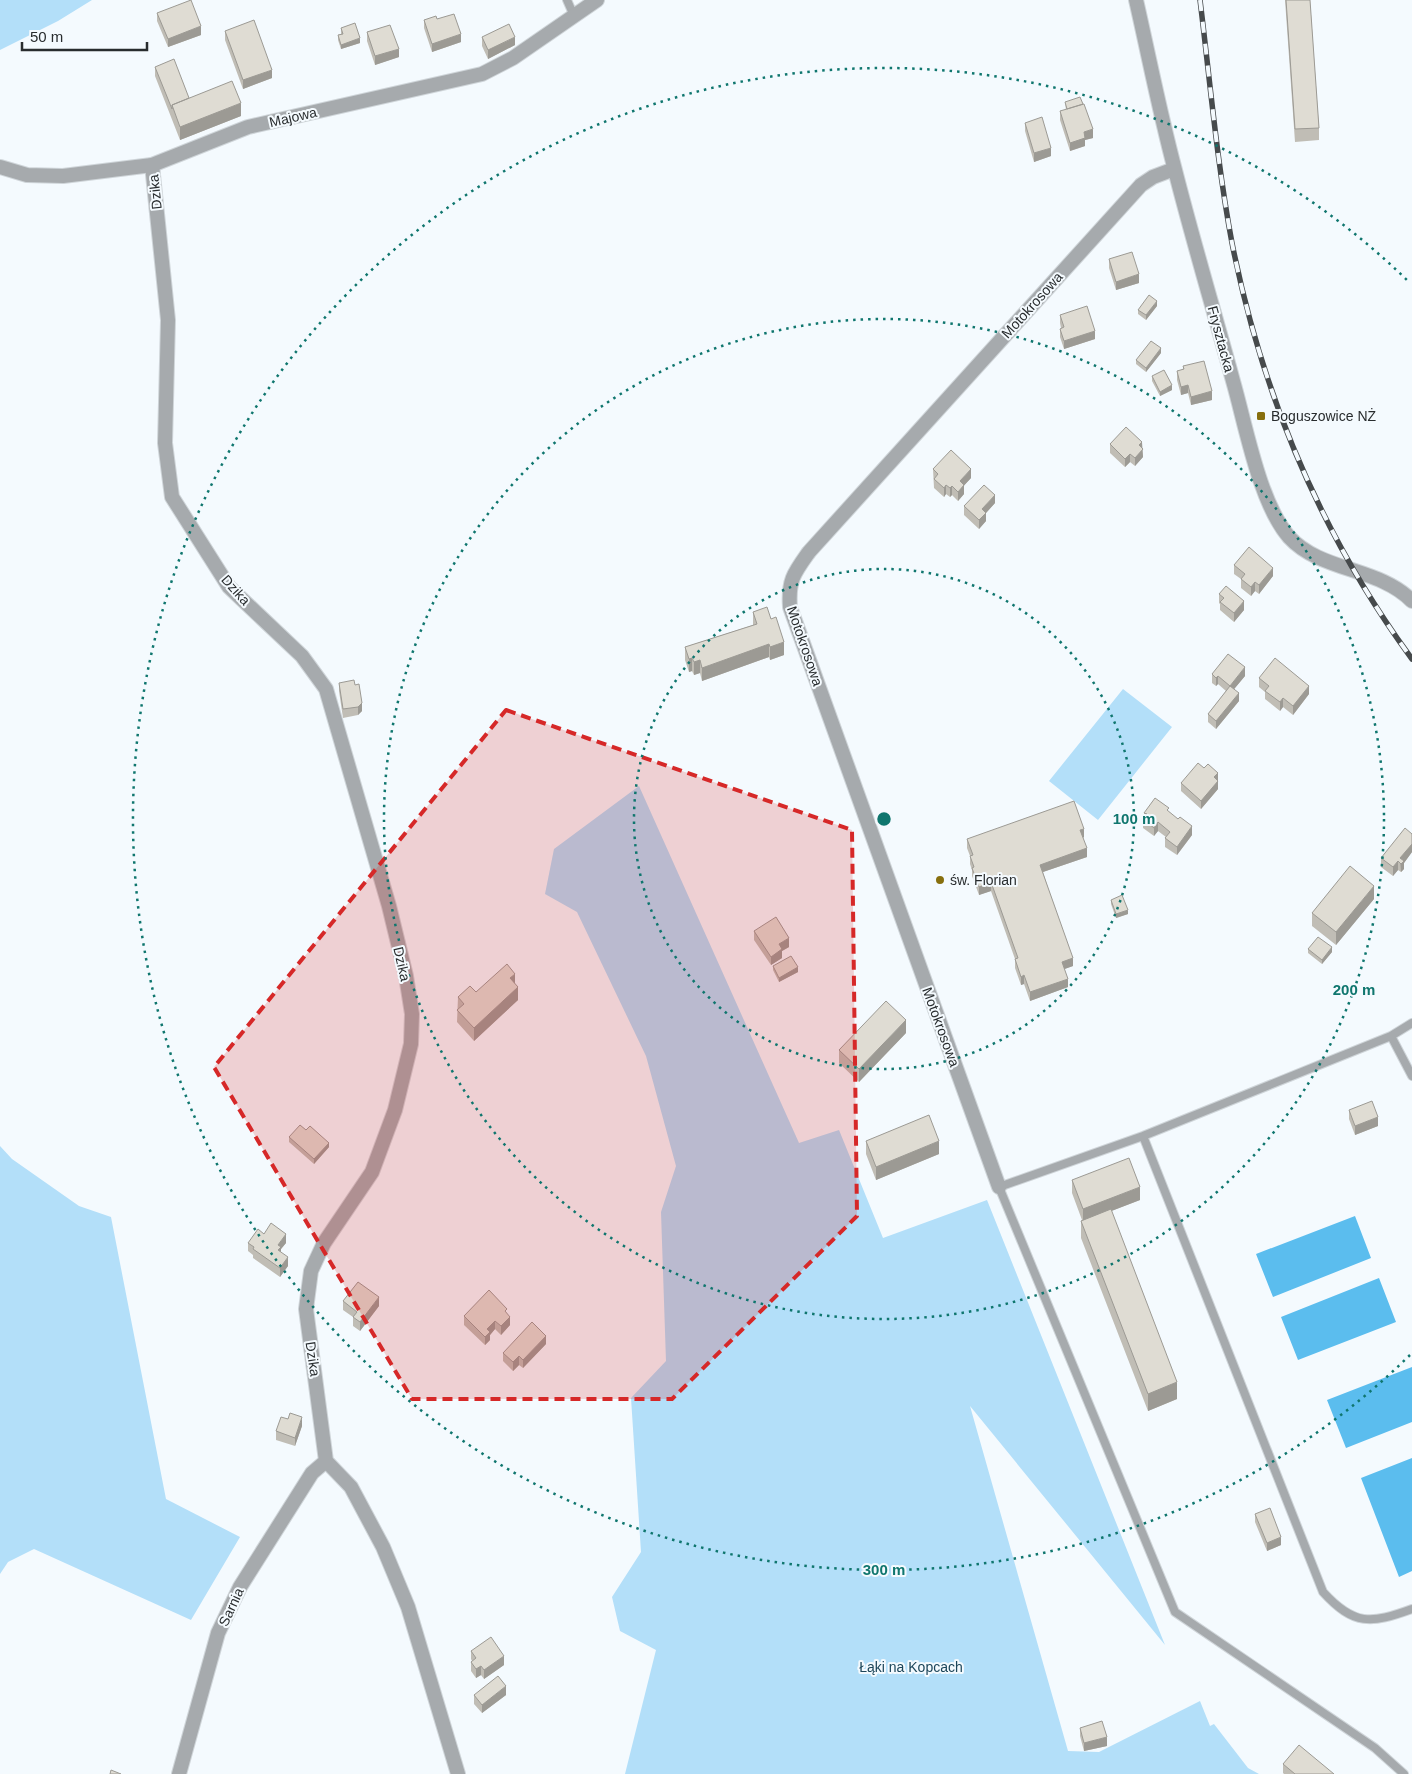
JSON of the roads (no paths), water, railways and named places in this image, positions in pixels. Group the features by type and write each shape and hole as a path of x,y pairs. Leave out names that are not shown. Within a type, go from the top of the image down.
{"street":[{"name":"Majowa","path":"0,167 28,175 63,176 152,165 248,128 482,74 513,58 597,0"},
{"name":"Frysztacka","path":"1136,0 1174,169 1249,439 1272,512 1290,538 1314,556 1381,581 1404,592 1412,601"},
{"name":"Dzika","path":"152,165 168,320 165,443 172,497 229,587 302,656 326,689 389,906 406,976 412,1014 410,1044 395,1110 372,1172 324,1243 311,1271 306,1309 326,1461"},
{"name":"Motokrosowa","path":"999,1187 790,606 789,588 793,574 809,552 1141,186 1153,177 1174,169"},
{"name":"Sarnia","path":"179,1774 218,1633 240,1587 312,1473 326,1461"},
{"path":"326,1461 351,1487 384,1547 408,1607 458,1774"}],"lane":[{"path":"567,0 574,16"},
{"path":"1404,1774 1375,1748 1174,1612 999,1187 1144,1136 1391,1036 1412,1023"},
{"path":"1391,1036 1412,1076"},
{"path":"1144,1136 1323,1592 1347,1614 1365,1619 1383,1620 1412,1609"}],"water":[{"path":"1355,1216 1371,1258 1273,1297 1256,1254"},
{"path":"1379,1278 1396,1322 1298,1360 1281,1317"},
{"path":"1412,1367 1412,1422 1346,1448 1327,1400"},
{"path":"1412,1458 1412,1571 1399,1577 1361,1478"}],"railway":[{"path":"1200,0 1218,152 1232,243 1260,354 1278,408 1299,461 1323,513 1379,612 1412,659"}],"place":[{"name":"Boguszowice NŻ","path":"1261,416"},
{"name":"św. Florian","path":"940,880"}],"park label":[{"name":"Łąki na Kopcach","path":"911,1667"}]}
